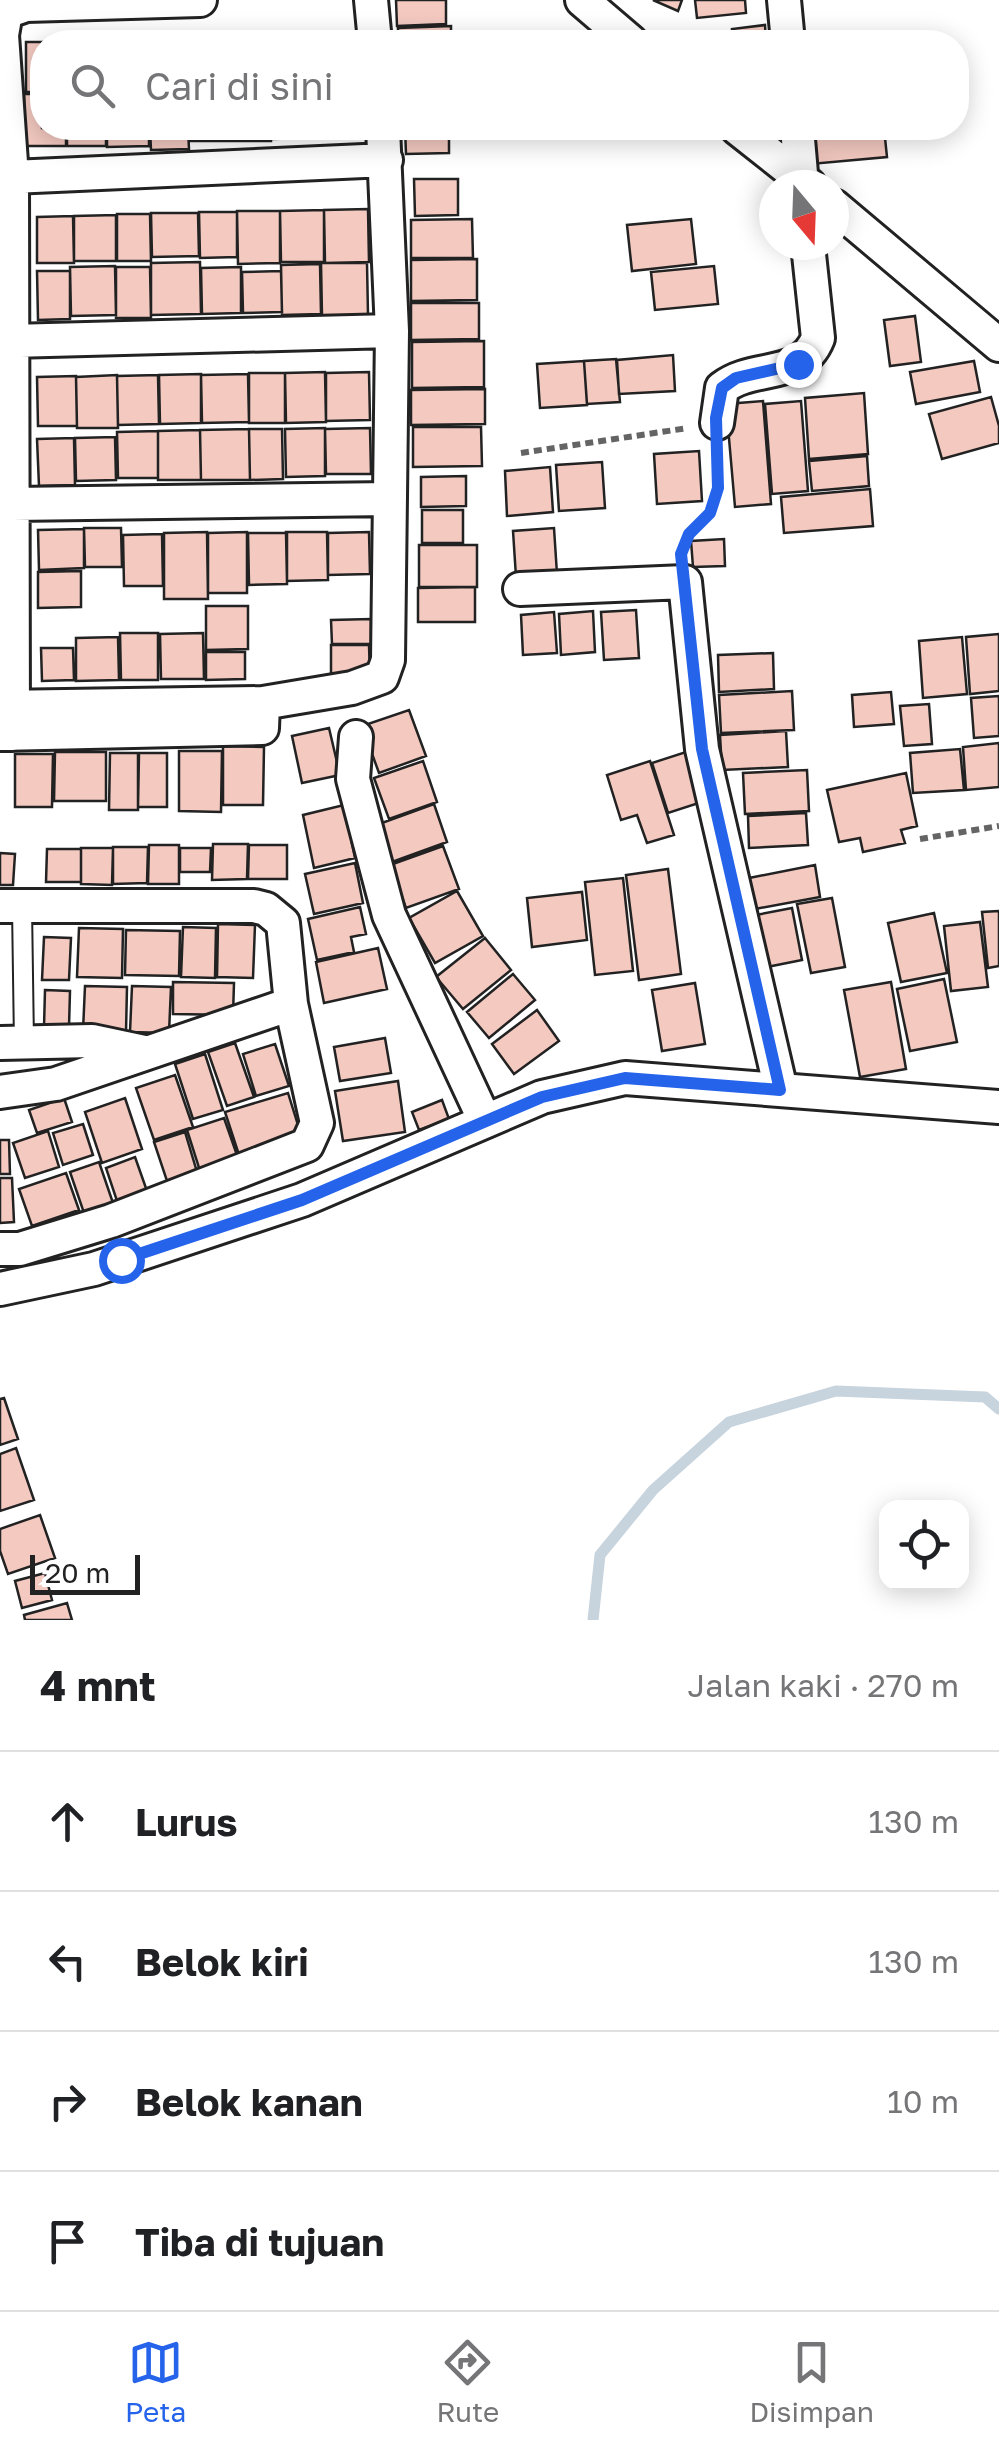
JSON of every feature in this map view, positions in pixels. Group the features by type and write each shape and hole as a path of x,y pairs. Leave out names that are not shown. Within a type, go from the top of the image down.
{"street":[{"path":"12,177 384,144 392,330 388,660 382,678 352,688 263,703 262,728 7,720 13,504 6,410 11,341 12,177 2,36 6,12 26,5 200,0"},
{"path":"371,0 373,30"},
{"path":"582,0 617,30"},
{"path":"784,0 787,30"},
{"path":"752,140 788,170"},
{"path":"799,140 802,170"},
{"path":"849,219 999,344"},
{"path":"717,423 722,388 736,378 798,364 814,346 818,338 810,260"},
{"path":"11,341 392,330"},
{"path":"13,504 390,498"},
{"path":"520,589 684,582 702,749 780,1090"},
{"path":"356,737 353,779 389,915 484,1120"},
{"path":"0,1248 20,1249 111,1221 308,1145 317,1123 291,1004 283,923 266,909 11,907"},
{"path":"0,1092 56,1084 291,1004"},
{"path":"12,1043 92,1041 148,1052"},
{"path":"0,1289 94,1269 302,1200 542,1097 625,1078 999,1107"}],"lane":[{"path":"11,907 12,1043"}],"path":[{"path":"521,454 717,423 718,488 710,513 689,534 681,554 684,582"},
{"path":"920,839 999,826"}],"building":[{"path":"396,0 446,0 446,24 397,26"},
{"path":"653,0 682,0 678,11"},
{"path":"695,0 745,0 746,13 697,18"},
{"path":"765,25 765,30 732,30"},
{"path":"451,26 451,30 398,30"},
{"path":"26,42 30,42 30,92 26,92"},
{"path":"24,94 30,94 30,140 66,140 66,146 25,146"},
{"path":"67,140 106,140 106,146 67,146"},
{"path":"107,140 149,140 149,146 107,147"},
{"path":"151,140 189,140 189,149 151,150"},
{"path":"405,140 449,140 449,153 406,154"},
{"path":"809,140 885,140 887,157 811,164"},
{"path":"414,179 458,179 458,215 415,216"},
{"path":"368,209 369,262 325,263 324,210"},
{"path":"324,210 324,262 281,262 280,211"},
{"path":"237,211 280,211 280,263 238,264"},
{"path":"199,212 237,212 237,257 200,258"},
{"path":"151,213 198,213 199,256 152,257"},
{"path":"117,214 150,214 151,261 117,261"},
{"path":"116,215 116,261 74,261 74,216"},
{"path":"73,216 74,263 37,263 37,217"},
{"path":"472,219 473,258 411,258 411,220"},
{"path":"691,219 696,264 632,271 627,225"},
{"path":"477,259 477,300 411,301 411,260"},
{"path":"200,262 201,314 151,315 151,263"},
{"path":"321,263 367,263 368,315 322,316"},
{"path":"320,264 321,314 282,315 281,265"},
{"path":"115,266 116,315 71,316 70,267"},
{"path":"714,266 718,304 655,310 651,272"},
{"path":"116,267 150,267 151,318 116,318"},
{"path":"241,267 241,313 202,314 201,268"},
{"path":"37,271 70,271 70,319 38,320"},
{"path":"281,271 282,312 243,313 242,272"},
{"path":"411,303 479,303 479,339 411,340"},
{"path":"915,316 921,362 890,366 884,320"},
{"path":"484,341 484,387 412,388 412,342"},
{"path":"673,355 675,391 619,394 617,360"},
{"path":"616,359 620,402 587,404 584,361"},
{"path":"584,361 587,405 540,408 537,364"},
{"path":"974,361 980,392 916,404 910,372"},
{"path":"325,372 326,422 286,423 285,373"},
{"path":"369,372 370,420 326,421 326,373"},
{"path":"249,373 285,373 285,423 249,423"},
{"path":"201,374 201,423 160,424 159,375"},
{"path":"248,374 249,422 202,423 201,375"},
{"path":"117,375 118,428 77,428 76,377"},
{"path":"158,375 159,424 118,425 117,376"},
{"path":"76,376 77,426 38,426 37,377"},
{"path":"485,389 485,424 411,425 411,390"},
{"path":"864,393 868,454 809,459 805,398"},
{"path":"991,397 999,443 942,459 929,414"},
{"path":"763,401 771,504 735,507 726,404"},
{"path":"801,401 808,491 772,494 765,404"},
{"path":"413,427 481,427 482,466 413,467"},
{"path":"325,428 325,476 286,477 285,429"},
{"path":"370,428 371,474 326,474 325,429"},
{"path":"249,429 250,480 201,480 200,430"},
{"path":"249,429 282,429 283,479 250,480"},
{"path":"200,430 201,480 158,480 158,431"},
{"path":"158,431 158,478 118,478 117,432"},
{"path":"115,437 116,480 76,481 75,438"},
{"path":"74,438 75,485 39,486 37,439"},
{"path":"699,451 702,501 657,504 654,454"},
{"path":"867,456 869,486 812,491 809,461"},
{"path":"602,462 605,508 559,511 556,465"},
{"path":"550,467 553,512 507,516 505,471"},
{"path":"466,476 466,506 421,507 421,477"},
{"path":"870,489 873,526 784,533 781,497"},
{"path":"422,510 463,510 463,543 422,543"},
{"path":"84,528 121,528 122,567 85,567"},
{"path":"554,528 557,574 516,577 513,531"},
{"path":"84,529 84,568 39,570 38,530"},
{"path":"207,532 208,599 164,599 164,533"},
{"path":"247,532 247,593 208,593 208,533"},
{"path":"286,532 327,532 328,580 287,581"},
{"path":"369,532 370,574 328,575 328,533"},
{"path":"248,533 287,533 287,584 249,585"},
{"path":"162,534 163,586 124,586 123,535"},
{"path":"724,539 725,566 693,567 691,541"},
{"path":"419,545 477,545 477,587 419,587"},
{"path":"81,571 81,607 38,608 38,572"},
{"path":"475,587 475,622 418,622 418,588"},
{"path":"206,606 248,606 248,649 206,650"},
{"path":"636,610 639,658 604,660 601,612"},
{"path":"593,611 595,652 561,655 559,614"},
{"path":"554,612 557,653 523,655 521,615"},
{"path":"371,619 371,644 332,644 331,620"},
{"path":"120,633 158,633 158,680 121,680"},
{"path":"203,633 204,679 161,679 160,634"},
{"path":"999,634 999,691 970,694 966,637"},
{"path":"118,637 119,680 76,681 76,638"},
{"path":"962,637 967,694 923,698 919,641"},
{"path":"331,645 369,645 370,678 331,679"},
{"path":"41,648 73,648 74,680 42,681"},
{"path":"206,652 245,652 245,679 206,680"},
{"path":"773,653 774,689 719,692 718,655"},
{"path":"792,691 794,730 721,733 719,695"},
{"path":"891,692 894,724 854,727 852,695"},
{"path":"999,696 999,736 974,738 971,698"},
{"path":"929,704 932,744 904,746 900,706"},
{"path":"409,710 426,756 379,773 362,726"},
{"path":"329,728 340,775 302,783 292,736"},
{"path":"786,731 788,767 722,770 720,735"},
{"path":"999,743 999,787 966,790 963,747"},
{"path":"223,746 264,747 263,805 223,805"},
{"path":"960,749 964,790 913,793 910,753"},
{"path":"179,751 222,751 221,812 179,811"},
{"path":"689,751 705,801 668,813 652,763"},
{"path":"55,752 106,752 106,801 54,801"},
{"path":"110,753 138,753 138,810 109,810"},
{"path":"139,753 167,753 167,807 138,807"},
{"path":"15,754 53,754 52,807 15,807"},
{"path":"423,761 437,802 389,819 374,778"},
{"path":"650,761 674,835 647,843 637,815 621,820 607,775"},
{"path":"807,770 809,811 745,814 743,773"},
{"path":"906,773 917,826 901,830 905,843 863,852 860,838 839,842 827,790"},
{"path":"434,804 447,842 392,862 379,824"},
{"path":"344,805 355,858 314,868 303,815"},
{"path":"806,813 808,845 749,848 748,816"},
{"path":"213,844 248,844 247,879 212,880"},
{"path":"149,845 179,845 179,884 148,884"},
{"path":"249,845 287,845 287,879 248,879"},
{"path":"443,846 459,889 406,908 390,865"},
{"path":"113,847 148,847 147,883 113,884"},
{"path":"81,848 113,848 112,885 81,884"},
{"path":"180,848 211,848 210,872 180,872"},
{"path":"47,849 81,849 81,882 46,882"},
{"path":"0,853 15,854 13,885 0,885"},
{"path":"355,863 363,903 314,914 305,874"},
{"path":"815,865 820,897 755,909 749,878"},
{"path":"668,869 681,974 639,980 626,875"},
{"path":"623,878 633,971 595,975 585,882"},
{"path":"457,891 483,936 435,963 409,918"},
{"path":"582,892 587,940 532,947 527,898"},
{"path":"832,898 845,967 811,973 797,904"},
{"path":"360,907 366,934 351,937 354,952 317,960 308,919"},
{"path":"792,908 802,960 767,967 756,915"},
{"path":"999,911 999,966 988,968 982,912"},
{"path":"934,913 947,973 901,982 888,923"},
{"path":"980,922 988,987 951,991 944,926"},
{"path":"218,924 255,925 253,978 217,977"},
{"path":"183,927 216,928 215,978 181,977"},
{"path":"79,928 123,929 122,978 77,977"},
{"path":"126,930 180,931 179,976 125,975"},
{"path":"44,937 71,938 69,980 42,980"},
{"path":"485,938 511,970 463,1009 436,977"},
{"path":"378,948 387,989 324,1003 316,962"},
{"path":"513,974 535,1000 489,1038 467,1012"},
{"path":"944,979 957,1042 910,1051 897,989"},
{"path":"173,982 234,983 233,1015 173,1014"},
{"path":"891,982 906,1069 860,1077 844,990"},
{"path":"695,983 705,1044 662,1051 652,990"},
{"path":"85,986 127,987 126,1032 83,1031"},
{"path":"132,986 171,987 169,1033 130,1032"},
{"path":"45,990 70,991 69,1027 44,1027"},
{"path":"537,1010 559,1041 514,1074 492,1044"},
{"path":"385,1038 391,1073 340,1081 334,1047"},
{"path":"235,1043 254,1097 227,1106 208,1052"},
{"path":"275,1044 289,1086 256,1096 243,1054"},
{"path":"205,1054 223,1110 193,1119 175,1064"},
{"path":"175,1075 193,1127 154,1140 136,1088"},
{"path":"398,1081 405,1132 343,1141 335,1091"},
{"path":"288,1093 302,1138 240,1158 225,1112"},
{"path":"64,1098 72,1122 37,1133 29,1110"},
{"path":"125,1098 142,1149 102,1163 85,1112"},
{"path":"442,1100 449,1119 419,1130 412,1112"},
{"path":"224,1118 238,1158 200,1171 187,1130"},
{"path":"83,1124 93,1155 63,1165 53,1133"},
{"path":"48,1131 59,1167 25,1178 13,1143"},
{"path":"185,1132 197,1172 167,1181 154,1142"},
{"path":"0,1140 9,1140 10,1174 0,1174"},
{"path":"135,1157 147,1191 117,1201 106,1168"},
{"path":"99,1162 113,1203 84,1213 70,1172"},
{"path":"66,1173 79,1210 32,1226 19,1189"},
{"path":"0,1178 12,1178 14,1222 0,1223"},
{"path":"4,1398 18,1439 0,1445 0,1399"},
{"path":"16,1448 34,1500 0,1511 0,1454"},
{"path":"40,1515 55,1558 8,1574 0,1551 0,1529"},
{"path":"45,1573 52,1600 22,1608 15,1581"},
{"path":"67,1603 72,1620 25,1620 24,1615"}],"waterway":[{"path":"593,1620 600,1555 653,1490 729,1422 836,1391 985,1397 999,1409"}],"route":[{"path":"121,1260 302,1200 542,1097 625,1078 780,1090 702,749 681,554 689,534 710,513 718,488 716,418 722,388 736,378 798,364"}]}
